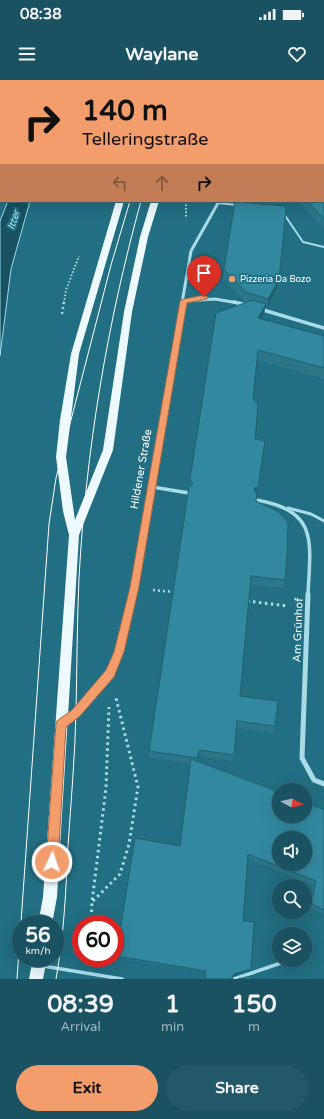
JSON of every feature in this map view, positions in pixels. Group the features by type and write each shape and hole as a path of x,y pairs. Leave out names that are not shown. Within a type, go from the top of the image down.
{"main road":[{"path":"74,535 68,511 61,457 65,420 75,354 120,202"},
{"path":"47,915 50,897 74,535 108,450 128,312 144,237 154,202"},
{"path":"36,979 38,967"}],"street":[{"name":"Hildener Straße","path":"61,724 76,714 110,673 119,652 127,623 152,487 184,301 191,251 219,202"},
{"path":"184,301 204,297 228,300 250,306"},
{"path":"257,309 324,328"},
{"path":"152,487 189,492"},
{"name":"Am Grünhof","path":"256,500 277,503 288,508 300,517 306,527 310,541 302,758 314,780 324,784"}],"lane":[{"path":"219,202 241,205"},
{"path":"283,213 303,242 324,247"},
{"path":"288,508 311,514 324,521"},
{"path":"234,979 272,966"},
{"path":"63,967 122,979"}],"path":[{"path":"247,601 307,609"},
{"path":"92,902 120,874 129,844 138,787 110,673"},
{"path":"92,915 92,902 106,788 110,673"}],"water":[{"name":"Itter","path":"8,202 30,202 11,269 0,356 0,221"}],"building":[{"path":"235,202 284,206 286,210 279,279 268,299 246,292 224,269"},
{"path":"309,202 324,202 324,219"},
{"path":"253,300 266,304 258,318 324,336 324,368 258,350 253,399 258,404 255,439 265,441 258,487 255,488 254,491 257,494 256,501 279,512 288,524 287,554 285,580 251,576 240,696 278,701 275,726 237,721 234,755 199,750 197,758 149,751 189,487 193,484 190,480 216,313"},
{"path":"191,759 272,789 272,823 312,823 312,805 324,810 324,910 312,904 316,881 291,871 312,871 312,831 272,831 272,864 248,854 243,921 254,922 251,969 234,974 232,977 233,979 205,979 206,971 124,957 124,915 123,915 135,838 180,846"},
{"path":"251,976 250,979 238,979"}],"tram line":[{"path":"17,979 49,524 56,478 111,265 130,202"},
{"path":"56,979 64,912 74,762 79,578 87,482 108,341 141,202"}],"place":[{"name":"Pizzeria Da Bozo","path":"232,279"}],"route":[{"path":"52,862 61,724 76,714 110,673 119,652 135,587 178,327 184,301 204,297"}]}
